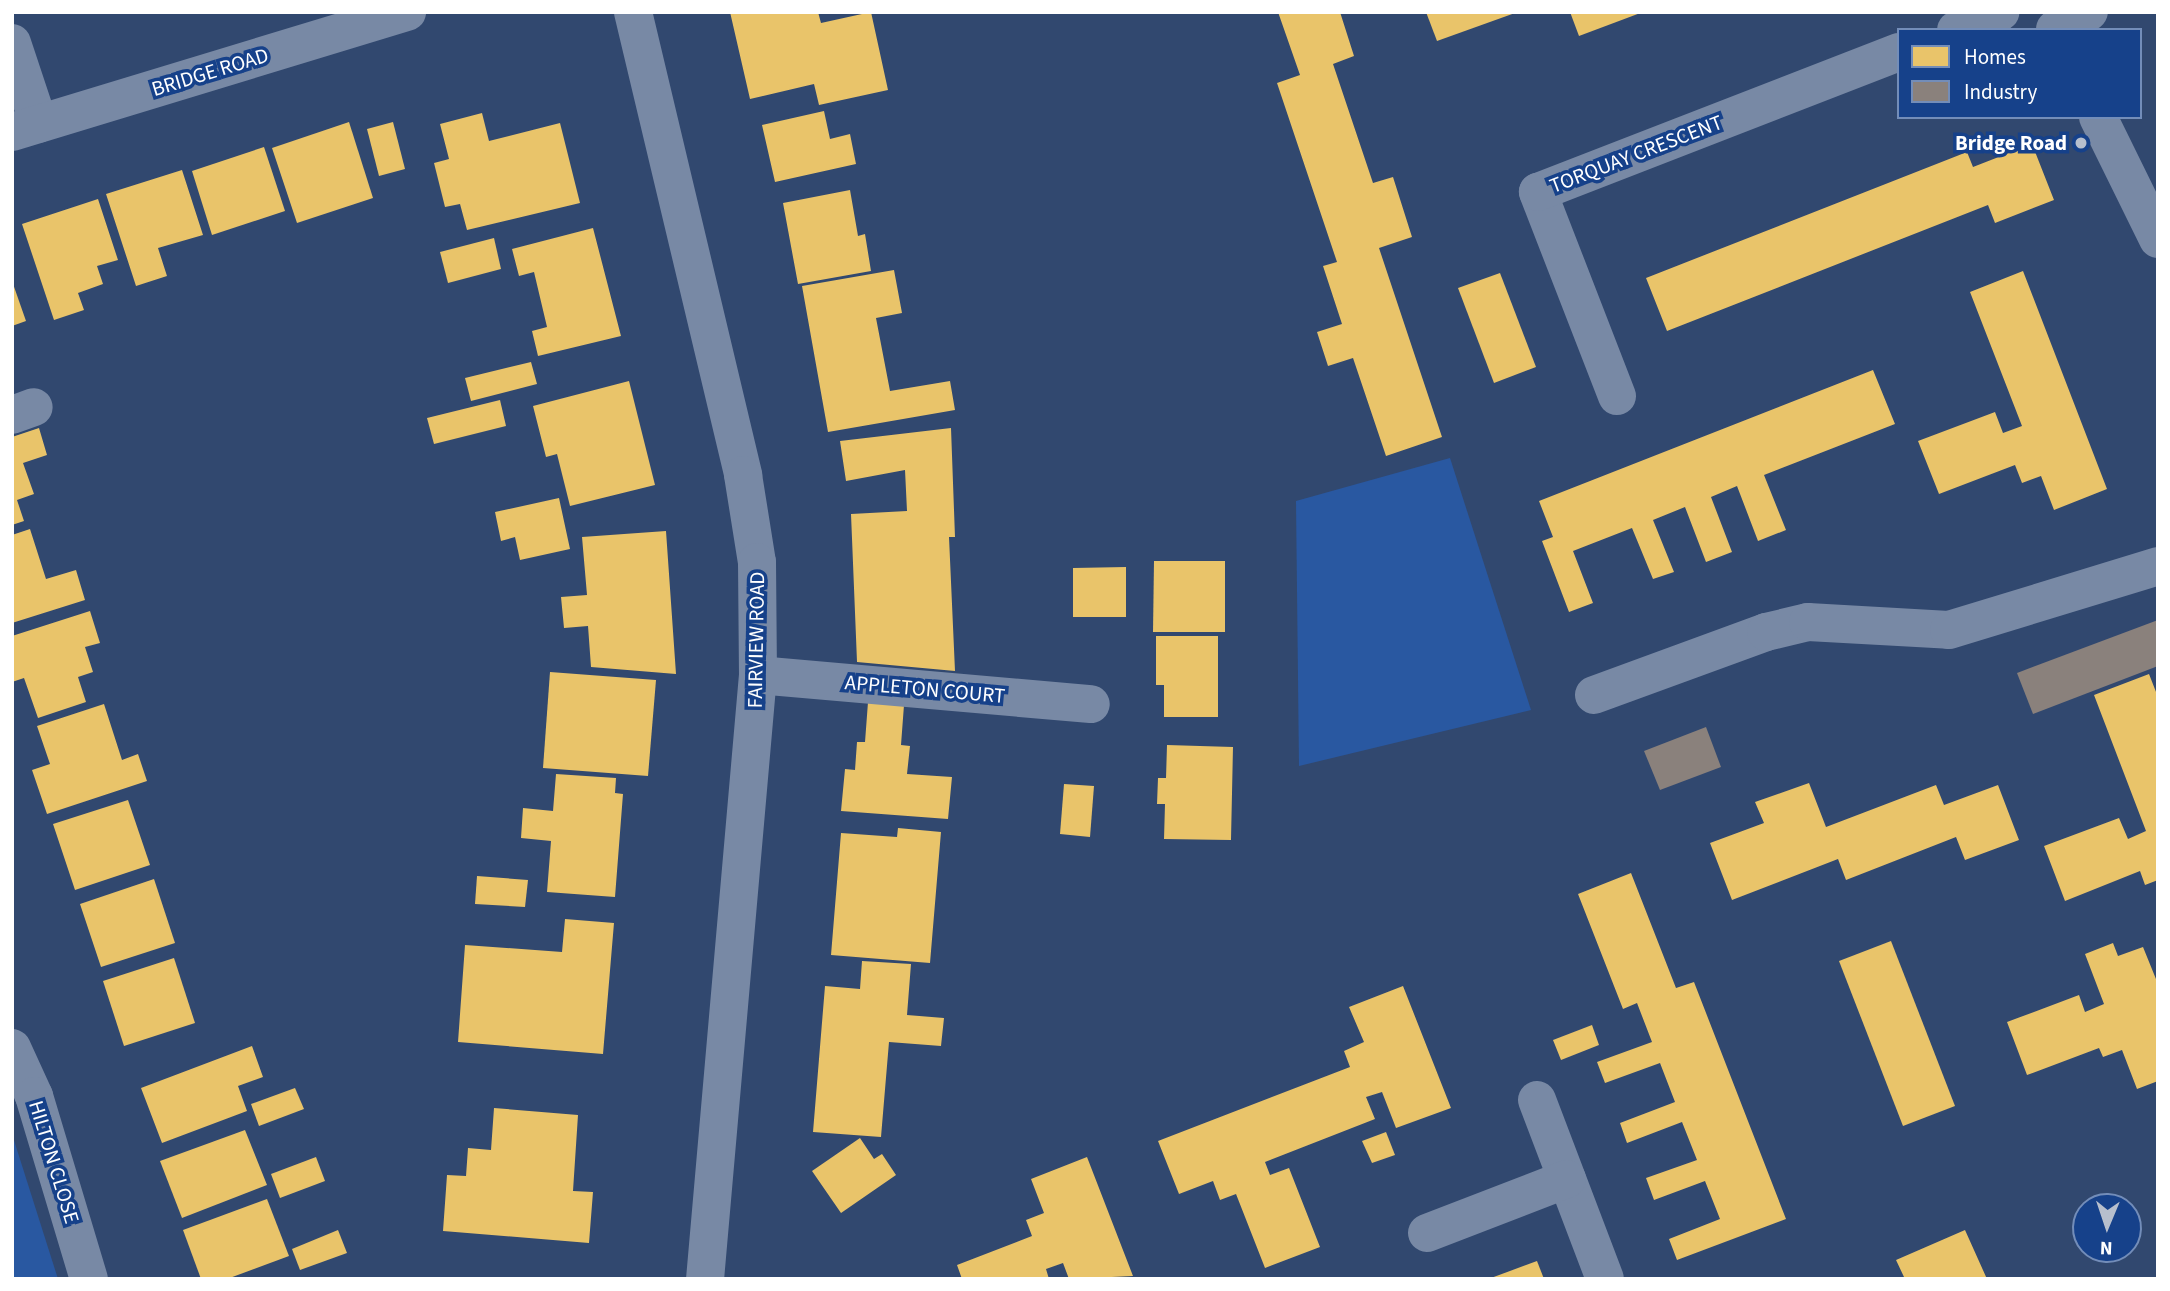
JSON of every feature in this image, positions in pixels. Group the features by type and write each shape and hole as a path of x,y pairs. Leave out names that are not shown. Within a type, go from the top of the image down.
{"street":[{"name":"BRIDGE ROAD","path":"25,128 407,12"},
{"name":"FAIRVIEW ROAD","path":"634,12 743,475 757,562 758,676 705,1279"},
{"path":"1960,28 2000,12"},
{"path":"2052,24 2089,12"},
{"path":"12,43 25,128"},
{"name":"TORQUAY CRESCENT","path":"1617,396 1538,192 1897,53"},
{"path":"2099,119 2158,239"},
{"path":"1594,695 1766,632 1808,622 1950,631 2158,566"},
{"name":"APPLETON COURT","path":"758,676 1091,704"},
{"name":"HILTON CLOSE","path":"12,1048 34,1096 89,1279"},
{"path":"1537,1100 1605,1279"},
{"path":"1427,1233 1567,1179"}],"shaded area":[{"path":"1450,458 1531,710 1299,766 1296,501"},
{"path":"12,1134 58,1279 12,1279"}],"building: Homes":[{"path":"730,12 818,12 821,23 871,12 888,90 819,105 814,84 750,99"},
{"path":"1278,12 1340,12 1354,56 1333,64 1373,183 1393,177 1412,237 1379,248 1442,437 1386,456 1353,358 1328,366 1317,332 1342,324 1323,266 1337,262 1277,83 1300,75"},
{"path":"1426,12 1515,12 1515,13 1437,41"},
{"path":"1570,12 1643,12 1579,36"},
{"path":"824,111 830,139 850,134 856,164 775,182 762,125"},
{"path":"482,113 489,141 560,123 580,203 467,230 460,204 445,207 434,163 449,159 440,124"},
{"path":"349,122 373,198 297,223 272,148"},
{"path":"393,122 405,169 379,176 367,129"},
{"path":"2032,144 2054,200 1995,223 1988,205 1667,331 1646,278 1967,152 1973,167"},
{"path":"264,147 285,211 212,235 192,171"},
{"path":"182,170 203,235 158,248 167,276 136,286 106,194"},
{"path":"850,190 858,236 865,234 871,271 798,284 783,203"},
{"path":"98,199 118,260 97,266 103,284 78,293 84,310 54,320 22,224"},
{"path":"593,228 621,336 538,356 532,331 547,327 534,272 519,276 512,249"},
{"path":"494,238 501,269 448,283 440,252"},
{"path":"894,270 902,313 876,318 890,391 950,381 955,410 828,432 802,286"},
{"path":"2023,271 2107,489 2054,510 2041,476 2022,483 2015,465 1939,494 1918,441 1995,412 2003,433 2022,426 1970,292"},
{"path":"1500,273 1536,367 1494,383 1458,288"},
{"path":"12,281 26,321 12,326"},
{"path":"531,362 537,384 471,401 465,378"},
{"path":"1873,370 1895,424 1764,475 1786,530 1758,541 1737,486 1711,497 1732,552 1706,562 1685,507 1653,520 1674,572 1653,579 1632,528 1573,551 1593,603 1569,612 1542,541 1553,537 1539,501"},
{"path":"629,381 655,485 570,506 557,454 546,457 533,406"},
{"path":"500,400 506,426 434,444 427,418"},
{"path":"39,428 47,455 23,463 34,494 17,500 24,521 12,525 12,437"},
{"path":"951,428 955,537 949,537 955,671 857,662 851,514 907,511 905,470 846,481 840,441"},
{"path":"559,498 570,549 520,560 515,537 501,541 495,512"},
{"path":"30,529 46,579 76,570 85,600 12,623 12,535"},
{"path":"666,531 676,674 591,667 588,626 564,628 561,597 587,595 582,537"},
{"path":"1154,561 1225,561 1225,632 1153,632"},
{"path":"1126,567 1126,617 1073,617 1073,568"},
{"path":"90,611 100,643 85,647 93,672 78,677 86,702 38,718 24,678 12,682 12,636"},
{"path":"1156,636 1218,636 1218,717 1164,717 1164,685 1156,685"},
{"path":"550,672 656,680 648,776 543,768"},
{"path":"2149,674 2158,697 2158,880 2145,885 2140,871 2065,901 2044,846 2119,818 2128,839 2146,831 2094,695"},
{"path":"868,702 904,705 901,745 910,746 907,774 952,777 948,819 841,811 845,769 855,770 857,742 865,742"},
{"path":"104,704 122,760 138,754 147,781 47,814 32,770 50,764 37,726"},
{"path":"1167,745 1233,747 1231,840 1164,839 1165,804 1157,804 1158,778 1166,778"},
{"path":"556,774 616,778 615,793 623,794 615,897 547,892 551,841 521,838 523,808 553,811"},
{"path":"1809,783 1826,827 1936,785 1944,805 1998,785 2019,840 1965,860 1956,837 1846,880 1838,859 1732,900 1710,843 1764,823 1755,802"},
{"path":"1064,784 1094,786 1090,837 1060,834"},
{"path":"128,800 150,865 75,890 53,824"},
{"path":"898,828 941,832 930,963 831,955 841,833 897,837"},
{"path":"1631,873 1676,988 1694,982 1786,1219 1677,1260 1669,1239 1720,1219 1705,1181 1654,1200 1646,1178 1697,1160 1682,1122 1627,1143 1620,1123 1675,1102 1660,1063 1605,1083 1597,1062 1652,1042 1637,1003 1623,1009 1578,894"},
{"path":"477,876 528,880 525,907 475,904"},
{"path":"154,879 175,943 101,967 80,904"},
{"path":"565,919 614,923 603,1054 458,1042 465,945 562,952"},
{"path":"1891,941 1955,1106 1903,1126 1839,961"},
{"path":"2113,943 2118,956 2143,947 2158,984 2158,1081 2137,1089 2122,1050 2103,1057 2099,1048 2027,1075 2007,1022 2079,995 2085,1012 2104,1004 2085,954"},
{"path":"174,958 195,1023 124,1046 103,981"},
{"path":"862,961 911,964 907,1015 944,1018 941,1046 889,1042 881,1137 813,1132 825,986 860,989"},
{"path":"1403,986 1451,1108 1396,1128 1382,1092 1366,1097 1375,1119 1265,1162 1270,1175 1289,1168 1320,1247 1265,1268 1236,1194 1220,1200 1213,1181 1179,1194 1158,1141 1350,1067 1344,1051 1364,1042 1349,1007"},
{"path":"1592,1025 1599,1045 1561,1060 1553,1040"},
{"path":"252,1046 263,1077 238,1086 247,1111 162,1143 141,1088"},
{"path":"295,1088 304,1109 259,1126 251,1104"},
{"path":"494,1108 578,1115 573,1191 593,1192 589,1243 443,1231 447,1175 466,1176 468,1148 491,1150"},
{"path":"245,1130 267,1185 182,1218 160,1161"},
{"path":"1386,1132 1395,1155 1372,1163 1362,1141"},
{"path":"860,1138 874,1159 882,1154 896,1175 841,1213 812,1171"},
{"path":"316,1157 325,1181 280,1198 271,1174"},
{"path":"1087,1157 1133,1276 1069,1279 1063,1263 1046,1269 1049,1279 962,1279 957,1265 1032,1236 1026,1220 1044,1213 1031,1179"},
{"path":"267,1199 289,1256 227,1279 201,1279 183,1230"},
{"path":"338,1230 347,1253 300,1270 292,1249"},
{"path":"1965,1230 1987,1279 1900,1279 1904,1277 1896,1260"},
{"path":"1537,1261 1544,1279 1491,1279 1491,1278"}],"building: Industry":[{"path":"2158,620 2158,666 2033,714 2017,673"},
{"path":"1706,727 1721,767 1660,790 1644,751"}],"place":[{"name":"Bridge Road","path":"2081,143"}]}
